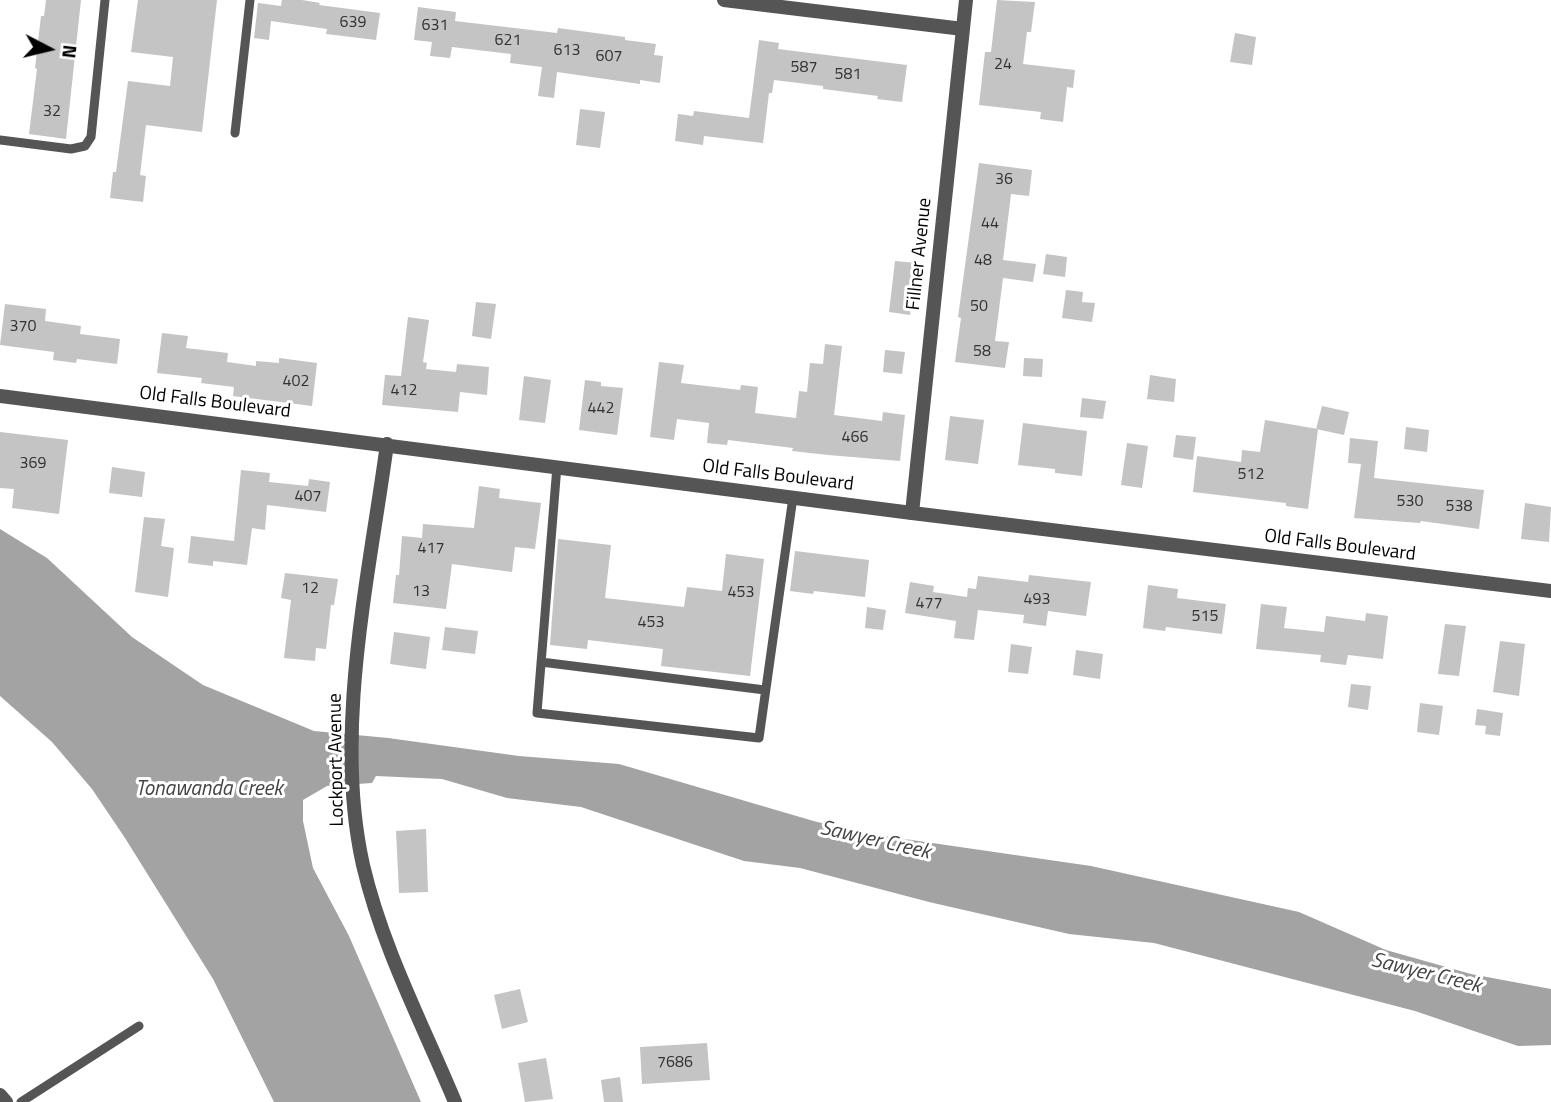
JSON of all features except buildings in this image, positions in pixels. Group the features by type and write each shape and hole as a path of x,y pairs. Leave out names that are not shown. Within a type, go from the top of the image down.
{"street":[{"path":"724,0 963,29"},
{"name":"Fillner Avenue","path":"912,513 966,0"},
{"name":"Old Falls Boulevard","path":"0,396 912,513 1551,591"},
{"name":"Lockport Avenue","path":"387,444 355,676 352,722 358,839 378,915 455,1102"},
{"path":"0,1095 5,1102"}],"lane":[{"path":"0,140 71,149 85,146 90,137 104,0"},
{"path":"235,133 250,0"},
{"path":"557,466 537,713 759,738 793,497"},
{"path":"541,662 765,690"},
{"path":"21,1102 139,1026"}],"water":[{"name":"Tonawanda Creek","path":"0,529 47,558 132,637 203,685 314,731 519,756 619,764 817,822 877,835 1091,866 1299,912 1386,950 1471,974 1551,989 1551,1045 1518,1046 1415,1011 1154,943 1069,934 929,902 800,868 744,861 581,807 507,798 442,779 376,776 372,783 327,786 303,800 303,821 313,868 349,936 421,1102 274,1102 213,979 92,789 52,742 0,696"}],"water label":[{"name":"Sawyer Creek","path":"875,841"},
{"name":"Sawyer Creek","path":"1426,974"}]}
